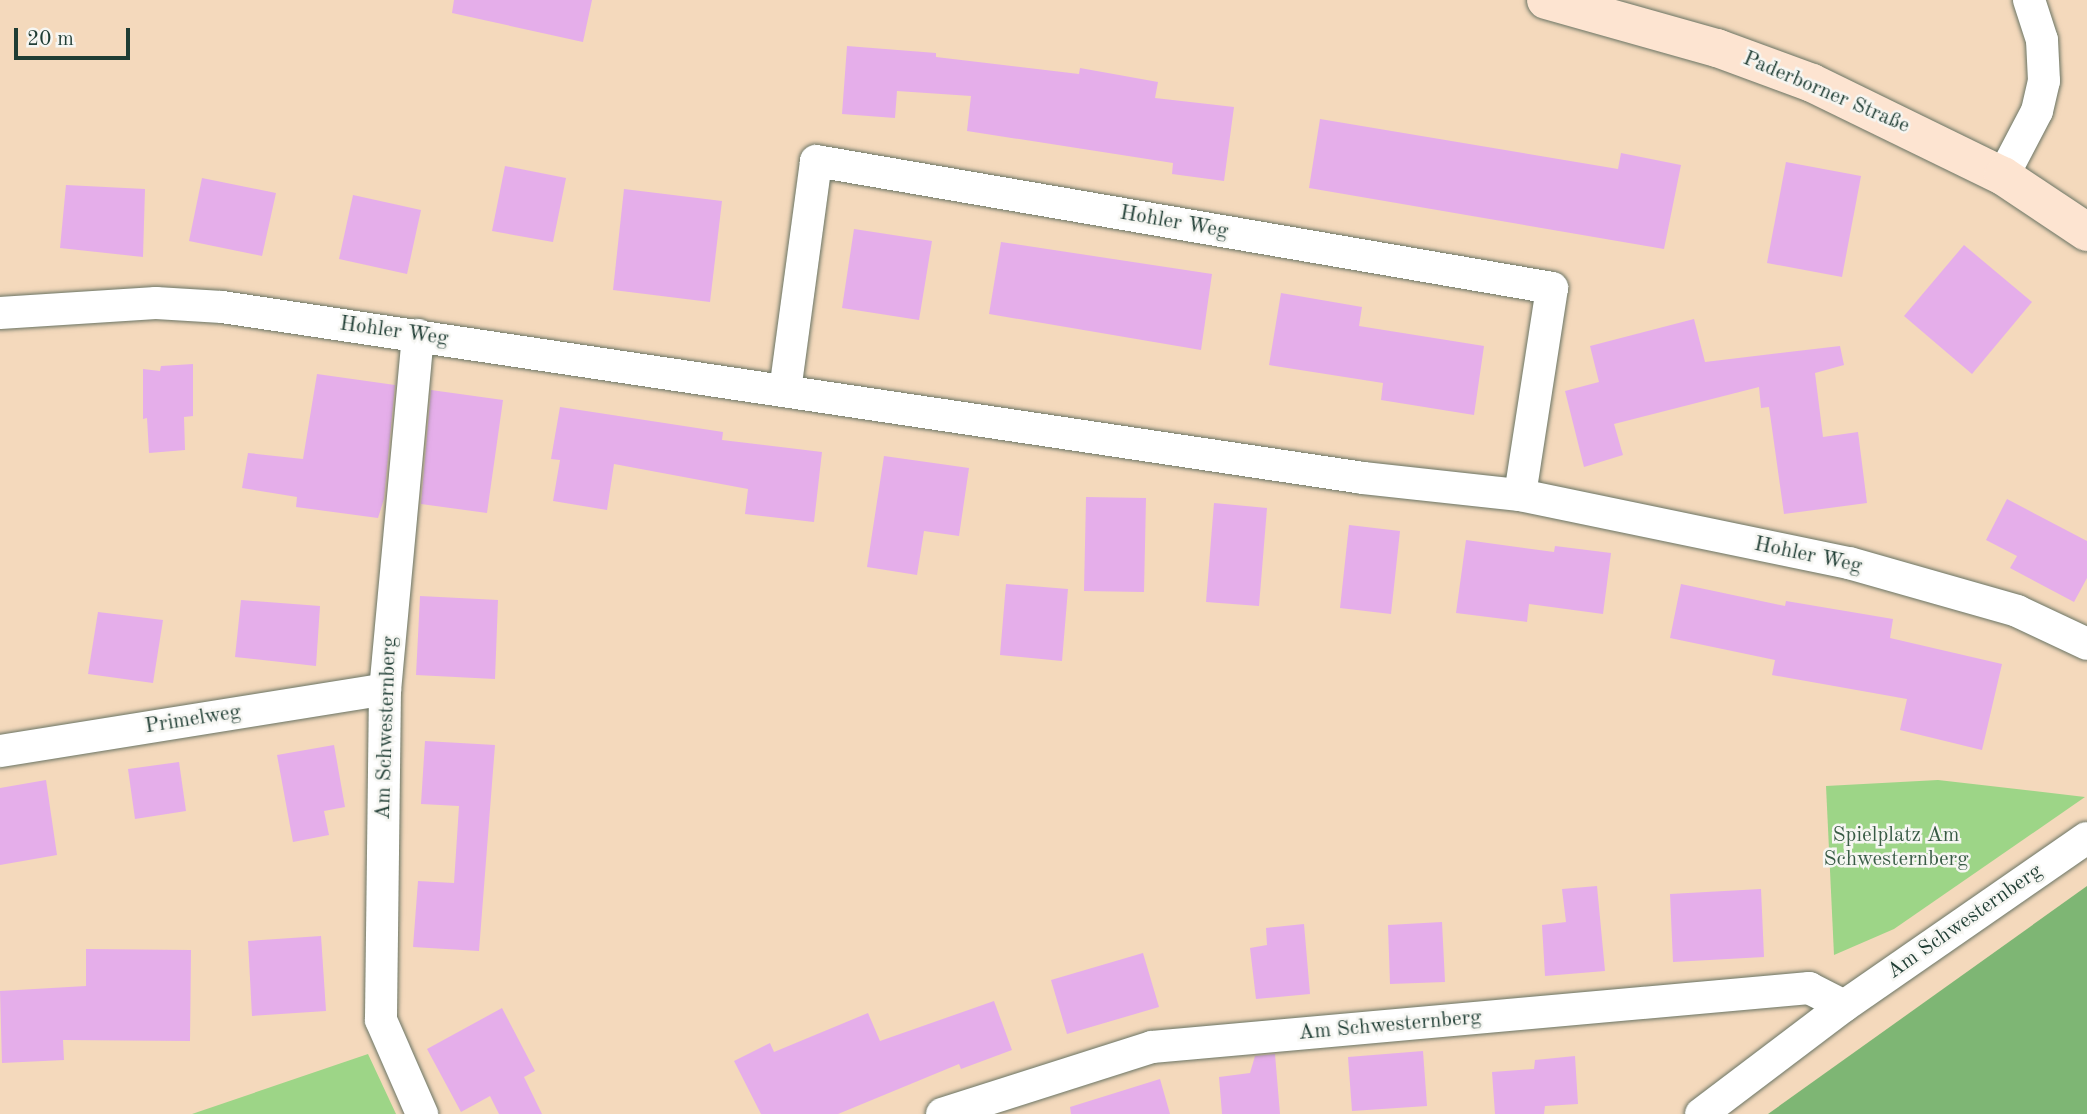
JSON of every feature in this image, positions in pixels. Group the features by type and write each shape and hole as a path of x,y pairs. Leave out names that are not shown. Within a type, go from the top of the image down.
{"main road":[{"name":"Paderborner Straße","path":"1546,0 1717,48 1812,83 2003,176 2087,232"}],"street":[{"path":"2003,176 2037,111 2045,81 2042,40 2029,0"},
{"name":"Hohler Weg","path":"785,391 816,161 1552,288 1520,495"},
{"name":"Hohler Weg","path":"0,313 156,303 222,307 1363,478 1520,495 1849,563 2017,611 2087,644"},
{"name":"Am Schwesternberg","path":"418,335 385,689 381,1020 422,1114"},
{"name":"Primelweg","path":"0,751 385,689"},
{"name":"Am Schwesternberg","path":"1701,1114 1844,1006 2087,838"},
{"name":"Am Schwesternberg","path":"942,1114 1152,1047 1809,988 1844,1006"}],"green space":[{"name":"Spielplatz Am Schwesternberg","path":"1938,780 2085,797 1894,929 1834,955 1826,786"},
{"path":"2087,886 2087,1114 1768,1114"},
{"path":"368,1054 396,1114 192,1114"}],"building":[{"path":"454,0 592,0 583,42 452,13"},
{"path":"847,46 936,53 936,57 1079,74 1080,68 1158,82 1155,98 1234,107 1224,181 1172,174 1173,163 967,131 971,96 897,91 895,118 842,114"},
{"path":"1320,119 1618,169 1621,153 1681,165 1664,249 1309,188"},
{"path":"1786,162 1861,176 1842,277 1767,263"},
{"path":"505,166 566,178 553,242 492,231"},
{"path":"202,178 276,193 262,256 189,241"},
{"path":"66,185 145,189 143,257 60,248"},
{"path":"624,189 722,201 710,302 613,290"},
{"path":"353,195 421,210 407,274 339,259"},
{"path":"854,229 932,241 919,320 842,308"},
{"path":"1001,242 1212,274 1201,350 989,314"},
{"path":"1964,245 2032,302 1972,374 1904,316"},
{"path":"1281,293 1362,307 1359,326 1484,346 1474,415 1381,400 1383,383 1269,365"},
{"path":"1694,319 1705,362 1840,346 1844,365 1815,373 1823,437 1858,432 1867,503 1784,514 1769,407 1761,408 1759,387 1614,424 1623,455 1584,467 1565,391 1599,382 1590,346"},
{"path":"193,364 193,416 184,417 185,450 149,453 147,418 143,419 143,369 160,371 161,366"},
{"path":"317,374 395,385 384,499 378,518 296,507 297,497 242,488 248,453 303,459"},
{"path":"431,390 503,400 487,513 421,504"},
{"path":"560,407 723,432 722,440 822,452 814,522 745,514 748,489 614,464 607,510 553,501 560,460 551,459"},
{"path":"884,456 969,468 959,536 924,531 917,575 867,567"},
{"path":"1086,497 1146,498 1144,592 1084,591"},
{"path":"2007,499 2087,541 2087,578 2074,602 2010,568 2017,556 1986,540"},
{"path":"1214,503 1267,508 1259,606 1206,602"},
{"path":"1349,525 1400,531 1391,614 1340,608"},
{"path":"1466,540 1554,552 1555,546 1611,553 1603,614 1529,604 1527,622 1456,613"},
{"path":"1006,584 1068,589 1062,661 1000,655"},
{"path":"1681,584 1785,606 1786,601 1893,619 1890,638 2002,664 1982,750 1900,730 1907,699 1772,675 1775,660 1670,638"},
{"path":"420,596 498,600 495,679 416,675"},
{"path":"241,600 320,606 316,666 235,657"},
{"path":"98,612 163,620 153,683 88,674"},
{"path":"425,741 495,745 479,951 413,947 418,881 454,883 459,806 421,804"},
{"path":"334,745 345,807 324,811 329,835 293,842 277,755"},
{"path":"179,762 186,811 135,819 128,769"},
{"path":"46,780 57,855 0,865 0,788"},
{"path":"1597,886 1605,971 1545,976 1542,925 1566,922 1562,889"},
{"path":"1761,889 1764,957 1673,962 1670,894"},
{"path":"1442,922 1445,982 1390,984 1388,925"},
{"path":"1304,924 1310,994 1256,999 1250,948 1267,945 1266,928"},
{"path":"321,936 326,1011 252,1016 248,941"},
{"path":"86,949 191,950 190,1041 63,1040 64,1060 2,1063 0,991 86,986"},
{"path":"1143,953 1159,1007 1067,1034 1051,980"},
{"path":"994,1001 1012,1050 961,1069 959,1064 838,1114 761,1114 734,1061 770,1043 774,1052 868,1013 880,1041"},
{"path":"502,1008 535,1071 524,1077 542,1114 499,1114 490,1096 461,1112 427,1049"},
{"path":"1423,1051 1427,1106 1352,1111 1348,1057"},
{"path":"1275,1054 1280,1114 1222,1114 1219,1077 1250,1073 1255,1056"},
{"path":"1575,1056 1578,1104 1545,1106 1544,1114 1495,1114 1492,1072 1534,1069 1535,1060"},
{"path":"1160,1079 1170,1114 1071,1114 1070,1107"}]}
